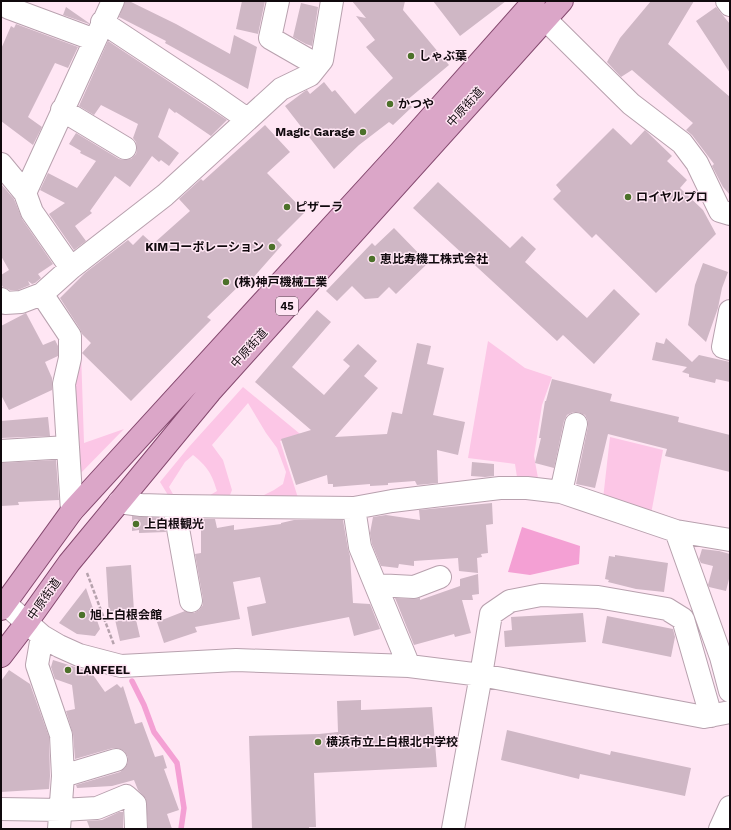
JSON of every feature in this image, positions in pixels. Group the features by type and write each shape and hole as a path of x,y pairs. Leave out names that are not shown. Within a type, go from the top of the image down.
{"main road":[{"name":"中原街道","path":"2,605 72,511 400,152 540,10 562,1"},
{"name":"中原街道","path":"1,656 34,629 78,550 216,386 540,10"}],"street":[{"path":"26,193 62,110 113,1"},
{"path":"278,1 270,38 318,65"},
{"path":"1,299 5,303 21,302 42,294 71,268 165,195 281,89 310,75 322,60 332,1"},
{"path":"727,1 730,4"},
{"path":"8,10 98,31 212,94 248,119"},
{"path":"540,10 631,104 682,143 697,163 720,211 730,214"},
{"path":"62,110 125,148"},
{"path":"1,164 26,193 32,212 71,268"},
{"path":"42,294 70,336 70,358 64,384 72,511"},
{"path":"730,311 723,347 730,349"},
{"path":"561,492 576,424"},
{"path":"1,451 68,447"},
{"path":"119,502 141,505 174,506 354,508 392,501 500,488 527,488 561,492 676,531 730,540"},
{"path":"174,506 191,601"},
{"path":"354,508 360,547 408,666"},
{"path":"676,531 722,657 730,691"},
{"path":"376,585 414,587 440,577"},
{"path":"2,605 59,646 79,655 121,666 236,660 408,666 481,675 704,717 720,714 683,619 667,609 598,596 541,595 510,601 491,614 481,675 453,829"},
{"path":"34,629 37,665 62,735 63,776 60,819"},
{"path":"63,776 116,760"},
{"path":"1,809 60,819 97,808 126,796 135,804 136,829"},
{"path":"720,829 730,807"}],"path":[{"path":"78,550 114,644"}],"shaded area":[{"path":"488,341 525,368 552,377 542,405 534,456 538,478 517,477 515,464 468,458"},
{"path":"81,352 84,443 124,429 76,478 71,383"},
{"path":"243,387 305,438 280,441 299,501 250,502 283,484 286,472 277,448 248,403 212,445 223,460 232,490 228,500 200,501 217,491 208,471 193,455 185,462 169,487 174,496 171,500 160,482 188,448"},
{"path":"610,437 663,450 651,514 603,499"},
{"path":"522,527 580,546 579,564 530,575 508,572"}],"building":[{"path":"125,1 129,1 176,24 230,54 234,35 257,47 248,89 165,43 166,41 119,17"},
{"path":"242,1 265,1 258,34 236,29"},
{"path":"352,1 405,1 403,10 449,65 406,101 412,107 393,125 389,122 359,145 334,169 285,106 307,90 310,94 324,82 332,92 335,90 355,114 393,78 366,47 375,40 356,16 366,18"},
{"path":"433,1 506,1 460,36"},
{"path":"651,1 694,1 668,44 730,97 730,195 723,187 712,166 714,164 692,135 686,130 693,123 632,70 621,77 607,62 620,38"},
{"path":"301,3 318,7 312,46 293,37"},
{"path":"66,7 89,23 89,24 63,15"},
{"path":"716,7 730,24 730,73 696,21"},
{"path":"16,24 78,47 68,68 55,63 28,117 42,127 33,145 1,121 1,49 11,26 14,28"},
{"path":"108,41 227,120 211,136 169,108 158,137 179,153 169,166 161,160 159,162 152,156 130,187 115,176 90,211 92,213 75,226 86,241 74,250 49,214 65,203 40,190 48,173 77,188 96,161 80,153 81,151 69,144 76,133 119,159 131,159 136,154 137,149 136,142 133,138 138,124 101,105 94,115 79,106"},
{"path":"265,125 290,152 267,173 305,212 277,240 282,245 252,279 249,276 207,317 211,320 131,401 82,353 91,343 82,334 60,298 85,273 128,240 133,245 143,235 153,244 190,211 179,199 201,179 203,181"},
{"path":"613,128 631,145 645,130 672,156 667,161 687,180 680,188 703,210 716,234 656,293 596,234 592,238 553,199 561,191 556,185"},
{"path":"438,182 510,248 522,236 536,249 525,262 587,318 614,289 640,314 594,364 563,335 557,341 413,208"},
{"path":"1,184 14,199 22,219 53,264 38,274 41,278 35,283 32,284 28,281 30,285 18,290 10,290 3,287 1,284 1,275 9,270 1,256"},
{"path":"394,228 428,263 396,294 389,287 378,298 365,299 352,286 337,301 326,291 372,243 375,246"},
{"path":"703,263 728,272 722,288 718,308 706,342 688,325 695,285"},
{"path":"317,310 331,322 292,367 324,395 350,366 343,360 358,344 377,361 364,376 378,388 335,437 387,434 392,412 402,414 417,343 431,346 427,364 444,368 433,415 465,422 458,455 437,450 438,483 417,485 415,481 388,483 388,485 370,486 370,484 333,487 333,484 328,484 327,475 296,485 281,439 311,430 255,382"},
{"path":"26,313 43,345 55,340 58,346 58,356 45,362 52,378 52,390 9,410 1,395 1,326"},
{"path":"666,338 692,362 699,355 730,362 730,382 716,379 715,383 689,377 689,374 682,372 687,367 652,360 656,342 664,344"},
{"path":"552,379 612,394 610,401 679,417 678,422 730,435 730,472 665,456 667,449 608,434 595,488 576,484 588,426 588,421 585,415 578,412 573,412 567,415 564,421 554,468 535,463 541,438 539,438 545,401"},
{"path":"48,417 50,436 1,438 1,421"},
{"path":"56,460 59,500 18,502 19,505 1,506 1,463"},
{"path":"472,462 494,464 494,476 471,476"},
{"path":"492,503 493,524 486,525 488,553 481,554 482,557 477,558 478,573 459,571 458,558 414,561 414,566 399,564 398,568 381,566 372,544 370,533 373,517 386,515 420,520 419,510"},
{"path":"132,516 163,518 166,532 139,533 139,530 132,531"},
{"path":"201,519 215,519 217,528 234,525 234,530 281,524 294,520 343,520 350,556 353,603 370,604 380,629 354,636 349,617 252,636 247,607 266,603 260,577 233,582 240,619 195,627 197,632 164,643 157,622 185,611 194,613 203,605 195,554 201,553"},
{"path":"702,549 730,554 730,575 726,591 709,587 708,585 713,566 701,563 699,559"},
{"path":"615,555 668,563 664,592 636,589 608,582 609,580 605,579 609,556 615,557"},
{"path":"131,565 134,611 140,637 120,641 113,611 109,617 106,567"},
{"path":"478,574 479,594 472,595 473,600 462,600 471,633 455,637 454,634 414,645 395,598 420,598 420,600 460,586 460,579"},
{"path":"86,588 100,629 95,636 77,634 59,623"},
{"path":"583,613 586,642 505,647 504,631 512,630 511,617"},
{"path":"607,616 673,629 675,637 671,657 602,643"},
{"path":"53,660 91,672 105,692 117,684 121,688 123,686 135,724 142,722 155,757 163,755 167,768 164,769 179,810 167,814 172,829 148,829 146,799 138,790 134,780 112,786 77,788 76,785 120,772 125,768 128,762 128,757 124,751 118,748 113,748 75,759 73,734 66,711 75,709 72,685 55,679 51,667"},
{"path":"9,670 30,684 49,737 49,789 1,792 1,681"},
{"path":"361,700 361,710 432,707 437,767 314,773 316,827 309,827 309,829 252,829 249,736 338,732 337,701"},
{"path":"507,730 610,755 611,751 691,768 685,796 580,774 579,779 501,760"},
{"path":"119,812 123,812 123,829 90,829 87,821 102,820"}],"waterway":[{"path":"132,681 144,705 154,732 177,763 184,808 181,829"}],"place":[{"name":"しゃぶ葉","path":"411,56"},
{"name":"かつや","path":"390,104"},
{"name":"Magic Garage","path":"363,132"},
{"name":"ロイヤルプロ","path":"628,197"},
{"name":"ピザーラ","path":"287,207"},
{"name":"KIMコーポレーション","path":"272,247"},
{"name":"恵比寿機工株式会社","path":"372,259"},
{"name":"(株)神戸機械工業","path":"226,282"},
{"name":"上白根観光","path":"136,524"},
{"name":"旭上白根会館","path":"82,615"},
{"name":"LANFEEL","path":"68,670"},
{"name":"横浜市立上白根北中学校","path":"318,742"}]}
